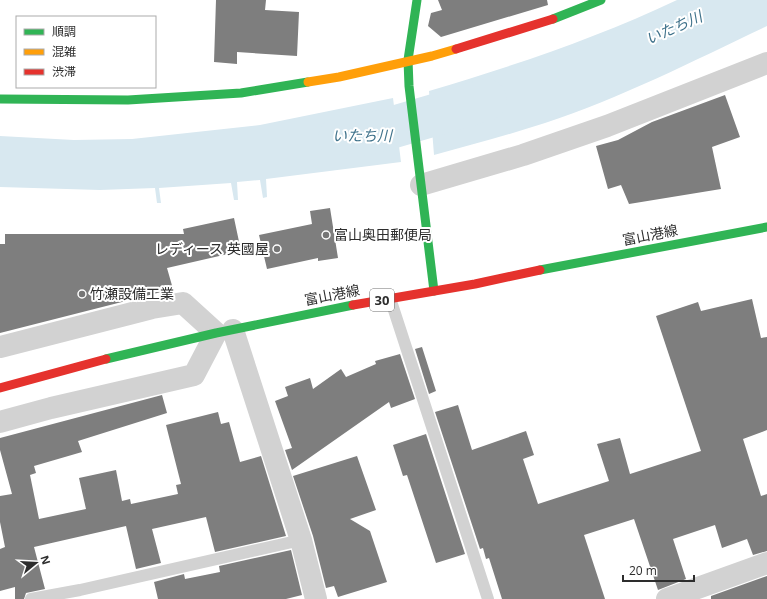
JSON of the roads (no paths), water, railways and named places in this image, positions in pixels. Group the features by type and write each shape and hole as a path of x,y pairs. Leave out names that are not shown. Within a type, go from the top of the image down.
{"street":[{"path":"417,0 408,60 409,86 434,291"},
{"path":"0,99 128,100 241,92 339,77 408,60 432,56 570,14 601,0"},
{"path":"420,180 524,155 600,128 767,63"},
{"name":"富山港線","path":"0,388 144,349 390,298 434,291 767,227"},
{"path":"0,347 152,308 183,303 225,332 301,540 316,599"},
{"path":"0,422 51,408 194,376 225,332"},
{"path":"666,599 713,591 767,563"}],"lane":[{"path":"390,298 488,599"},
{"path":"31,599 80,590 301,540"}],"water":[{"name":"いたち川","path":"677,0 767,0 767,26 658,78 602,102 517,132 434,155 429,91 492,72 586,39"},
{"name":"いたち川","path":"393,98 401,162 266,179 267,197 263,198 260,180 237,182 238,200 234,200 231,183 159,188 161,203 157,203 155,188 100,190 0,187 0,136 74,140 132,139 260,125"}],"waterway":[{"name":"いたち川","path":"339,138 373,133 486,100"}],"place":[{"name":"富山奥田郵便局","path":"326,235"},
{"name":"レディース 英國屋","path":"277,249"},
{"name":"竹瀬設備工業","path":"82,294"}]}
